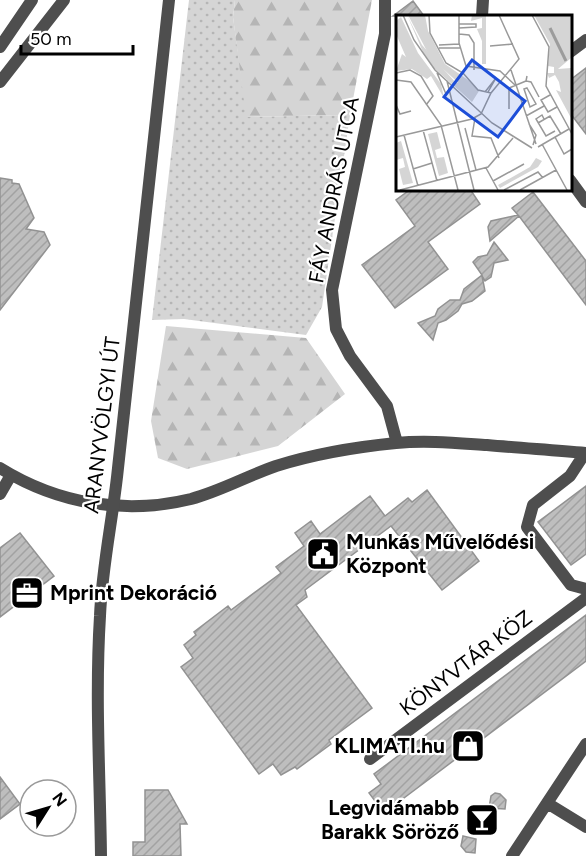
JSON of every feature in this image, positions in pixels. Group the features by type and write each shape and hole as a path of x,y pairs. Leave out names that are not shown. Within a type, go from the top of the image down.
{"street":[{"path":"0,47 32,0"},
{"path":"0,82 64,0"},
{"name":"ARANYVÖLGYI ÚT","path":"101,856 97,684 100,614 170,0"},
{"name":"FÁY ANDRÁS UTCA","path":"386,0 385,33 333,290 336,329 350,356 387,406 397,443"},
{"path":"482,15 483,0"},
{"path":"571,51 586,40"},
{"path":"571,181 586,202"},
{"path":"0,468 64,498 113,506 157,504 191,499 275,467 306,458 397,443 442,442 585,453 570,476 534,505 527,527 571,585 586,589"},
{"path":"0,494 11,475"},
{"name":"KÖNYVTÁR KÖZ","path":"370,759 586,598"},
{"path":"512,856 586,744"},
{"path":"547,803 586,827"}],"green space":[{"path":"189,0 235,0 233,17 247,117 350,115 322,307 306,335 184,319 152,320"},
{"path":"235,0 372,0 350,115 246,117 233,17"},
{"path":"166,326 306,338 345,394 278,446 187,469 158,458 151,421"}],"building":[{"path":"413,1 423,15 396,15 393,16"},
{"path":"586,68 586,134 571,114 571,79"},
{"path":"0,178 19,184 34,218 26,229 44,232 50,245 0,310"},
{"path":"410,190 471,190 480,204 428,242 448,269 395,308 362,265 415,226 396,200"},
{"path":"533,192 586,261 586,305 519,216 490,241 488,227 491,221 518,215 512,208"},
{"path":"494,242 508,260 494,263 491,277 485,281 482,276 485,291 472,301 462,304 458,311 438,323 433,340 418,323 435,316 438,309 450,300 460,300 464,289 482,275 473,262 478,257 487,255"},
{"path":"586,486 586,554 571,565 538,522"},
{"path":"427,490 479,561 442,590 391,526 305,590 307,597 296,605 372,708 329,740 331,744 297,769 295,767 281,775 273,764 259,774 181,667 193,658 184,645 196,635 194,632 228,606 231,610 281,573 276,567 304,546 295,533 311,521 320,534 370,496 385,516 408,498 412,502"},
{"path":"20,533 54,576 0,617 0,548"},
{"path":"586,615 586,661 384,813 369,793 381,784 374,774"},
{"path":"0,777 18,801 18,806 0,819"},
{"path":"145,790 168,790 187,824 180,824 181,856 133,856 133,842 145,842"},
{"path":"495,793 500,794 506,800 505,809 489,808 491,796"},
{"path":"476,808 493,811 491,831 481,830 471,816 472,811"},
{"path":"463,836 476,839 475,853 466,852 461,846"}],"place":[{"name":"Munkás Művelődési Központ","path":"323,554"},
{"name":"Mprint Dekoráció","path":"27,593"},
{"name":"KLIMATI.hu","path":"468,746"},
{"name":"Legvidámabb Barakk Söröző","path":"482,820"}]}
